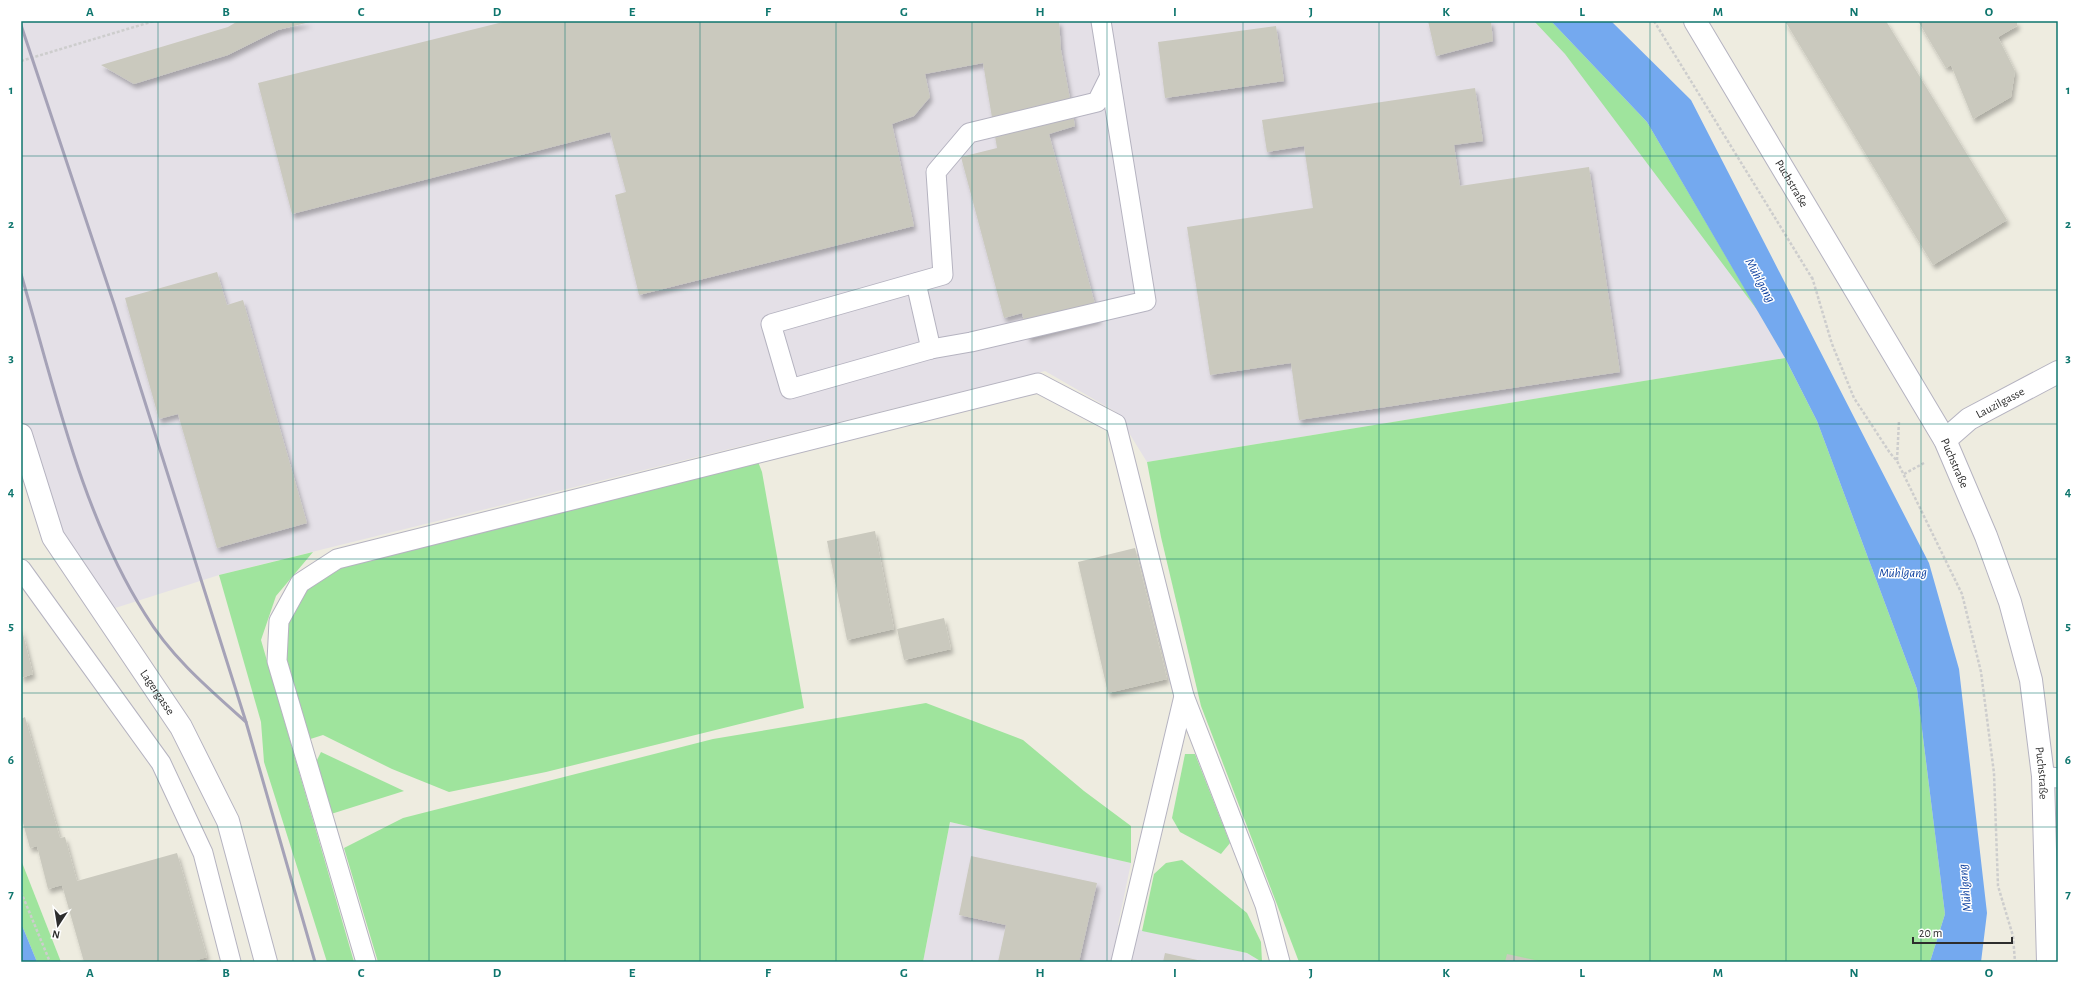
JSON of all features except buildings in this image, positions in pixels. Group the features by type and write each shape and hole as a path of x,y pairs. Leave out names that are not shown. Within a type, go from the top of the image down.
{"main road":[{"name":"Puchstraße","path":"1695,21 1945,440 1986,536 2010,602 2031,680 2050,777 2048,962"},
{"name":"Lauzilgasse","path":"1945,440 1969,419 2058,372"},
{"name":"Lagergasse","path":"21,435 53,537 181,727 228,821 266,962"}],"lane":[{"path":"1101,21 1110,76 1146,302 971,342 931,349 790,388 771,324 943,275 936,172 969,133 1097,102 1110,76"},
{"path":"916,282 931,349"},
{"path":"366,962 277,661 279,621 300,583 337,560 1038,383 1116,424 1184,696 1265,905 1280,962"},
{"path":"21,569 161,763 203,853 231,962"},
{"path":"1121,962 1184,696"}],"path":[{"path":"21,61 154,21"},
{"path":"1654,21 1812,277 1832,344 1854,398 1890,453 1897,460 1962,594 1981,672 1994,773 1998,886 2013,936 2015,962"},
{"path":"1904,474 1929,459"},
{"path":"21,892 50,962"}],"shaded area":[{"path":"21,21 1551,21 1647,122 1785,358 1147,462 1116,412 1045,371 219,575 112,609 58,523 21,448"},
{"path":"950,822 1131,863 1118,925 1247,953 1262,962 923,962"}],"green space":[{"path":"1534,21 1551,21 1647,122 1758,311 1565,54"},
{"path":"1785,358 1817,421 1917,689 1945,914 1930,962 1299,962 1201,706 1161,537 1147,462"},
{"path":"755,454 762,472 804,708 546,772 449,792 392,769 323,735 301,742 279,621 300,583 337,559"},
{"path":"313,552 276,596 261,640 354,962 327,962 264,762 261,722 219,575"},
{"path":"926,703 1023,740 1084,791 1131,826 1131,863 950,822 923,962 378,962 344,848 403,818 713,739"},
{"path":"321,752 404,791 331,814 315,764"},
{"path":"1185,754 1195,754 1230,843 1221,854 1180,832 1172,818"},
{"path":"21,860 61,962 37,962 21,923"},
{"path":"1182,860 1247,913 1261,942 1262,962 1247,953 1142,931 1154,874 1166,863"}],"water":[{"name":"Mühlgang","path":"1551,21 1611,21 1691,100 1929,563 1959,669 1987,913 1981,962 1930,962 1945,914 1917,689 1817,421 1785,358 1647,122"},
{"path":"21,923 37,962 21,962"}],"railway":[{"path":"21,25 114,304 246,722 315,962"},
{"path":"21,274 72,449 104,535 123,576 155,630 191,672 246,722"}]}
